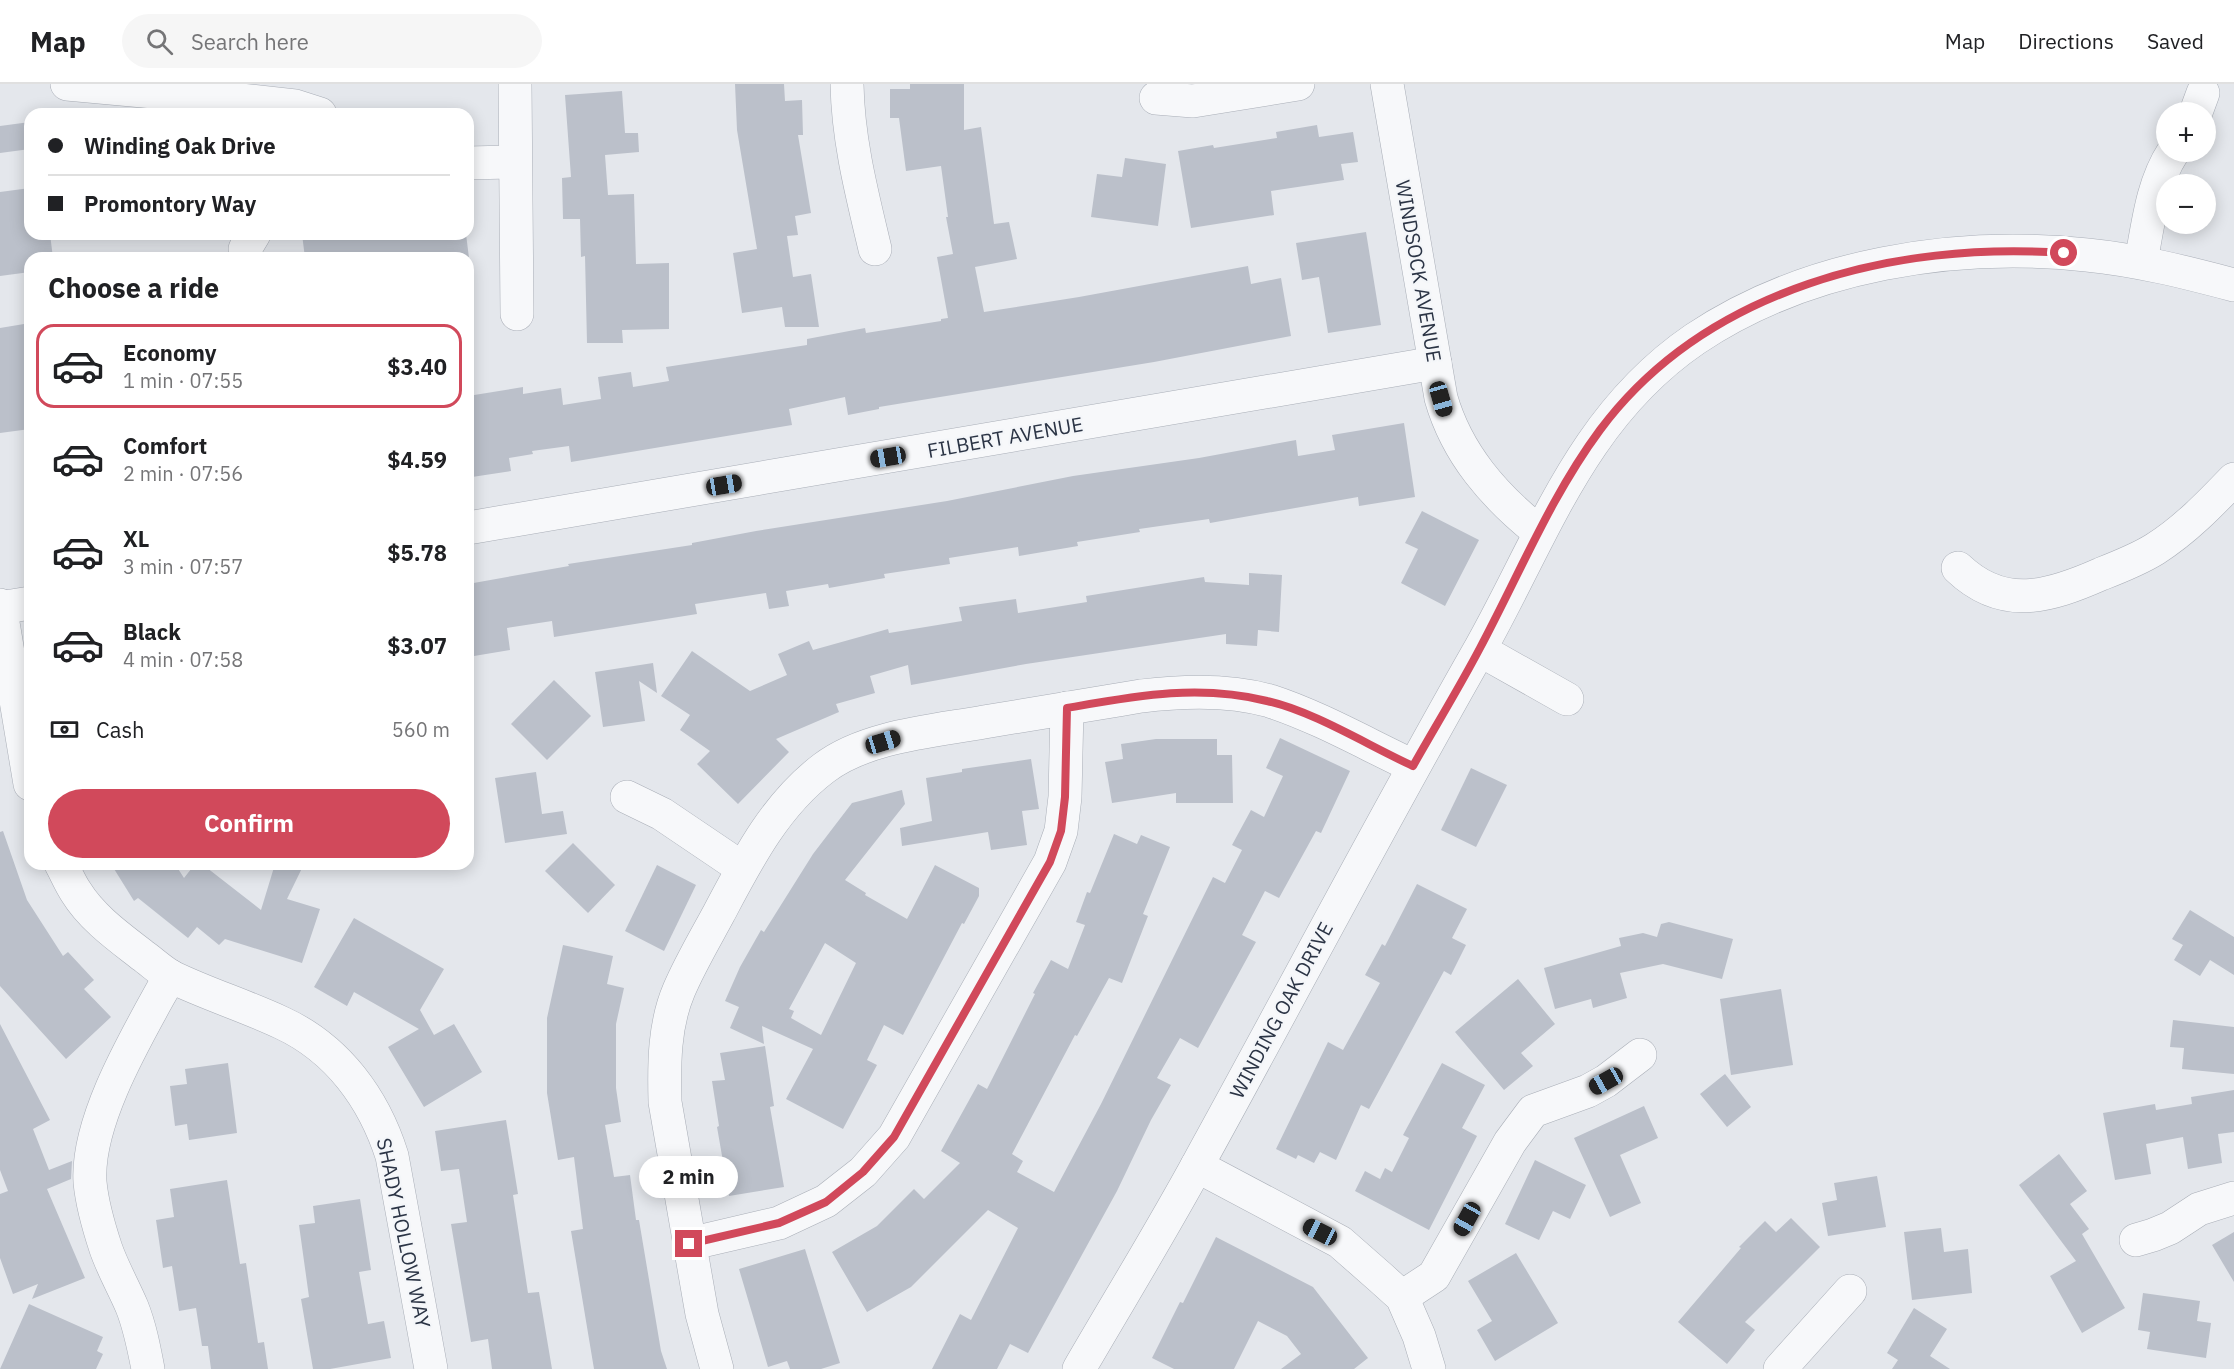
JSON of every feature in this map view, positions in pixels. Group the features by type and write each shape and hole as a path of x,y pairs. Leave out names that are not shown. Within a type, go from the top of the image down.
{"street":[{"path":"67,84 242,107 295,106 301,108"},
{"path":"514,84 517,314"},
{"path":"847,84 853,154 875,249"},
{"path":"1156,98 1193,101 1298,84"},
{"name":"WINDSOCK AVENUE","path":"1387,84 1446,418 1464,452 1486,483 1512,511 1539,532"},
{"path":"474,163 515,162"},
{"path":"2141,262 2152,204 2168,162"},
{"name":"WINDING OAK DRIVE","path":"1079,1369 1197,1166 1413,766 1480,650 1539,532 1577,465 1601,429 1659,366 1693,340 1730,317 1768,298 1807,284 1875,266 1961,254 2040,251 2141,262 2234,285"},
{"name":"FILBERT AVENUE","path":"474,527 1435,363"},
{"path":"1958,568 1970,580 2001,595 2019,597 2039,595 2070,588 2155,549 2200,514 2234,479"},
{"path":"24,604 0,607 24,749"},
{"path":"1480,650 1567,699"},
{"path":"717,1369 702,1314 665,1102 667,1035 679,991 742,868 762,836 802,787 826,766 856,751 904,736 1067,708 1179,692 1227,694 1268,701 1312,717 1413,766"},
{"path":"689,1244 779,1223 826,1202 863,1172 894,1137 1050,862 1061,831 1065,797 1067,708"},
{"path":"627,797 662,813 742,868"},
{"name":"SHADY HOLLOW WAY","path":"64,870 77,894 98,919 170,976 284,1024 337,1061 370,1103 385,1134 392,1156 431,1369"},
{"path":"148,1369 133,1309 107,1250 90,1182 95,1135 132,1047 170,976"},
{"path":"1402,1297 1434,1276 1510,1142 1533,1111 1588,1091 1606,1081 1640,1055"},
{"path":"1197,1166 1340,1242 1402,1297 1419,1336 1429,1369"},
{"path":"2136,1240 2170,1228 2199,1209 2234,1198"},
{"path":"1780,1369 1850,1291"}],"building":[{"path":"735,84 784,84 785,101 802,100 803,135 798,135 811,213 795,216 798,235 787,236 793,277 811,274 819,327 785,327 782,307 742,313 733,253 757,249 737,130"},
{"path":"910,84 964,84 964,130 981,127 994,224 1009,222 1017,259 975,267 984,312 1248,266 1251,284 1281,278 1291,336 1154,362 879,407 879,409 848,415 845,397 789,409 792,425 571,462 569,446 532,451 533,454 509,458 511,471 474,477 474,395 523,387 523,394 561,388 563,405 601,399 598,377 631,372 633,387 669,381 666,367 807,345 807,339 865,328 866,333 948,318 937,257 953,254 946,217 948,217 941,166 906,171 899,118 890,118 890,89 910,89"},
{"path":"622,91 625,133 638,133 639,152 605,155 608,195 634,194 636,264 669,263 669,329 622,330 623,343 587,343 585,256 581,257 580,219 563,219 562,178 571,177 565,95"},
{"path":"24,123 24,150 0,153 0,126"},
{"path":"1317,125 1319,137 1353,132 1358,162 1341,164 1344,180 1271,191 1274,215 1191,228 1178,151 1277,138 1276,132"},
{"path":"1125,158 1166,164 1158,226 1091,217 1097,174 1122,177"},
{"path":"24,189 24,240 51,240 52,252 24,252 24,273 0,276 0,192"},
{"path":"1366,232 1381,325 1328,333 1319,277 1302,280 1296,243"},
{"path":"303,240 467,240 468,252 304,252"},
{"path":"24,324 24,430 0,433 0,328"},
{"path":"1404,423 1415,497 1359,506 1358,497 1210,523 1209,519 1139,529 1140,532 1077,542 1078,546 1019,556 1018,547 949,558 950,564 884,574 885,578 829,588 828,584 786,591 789,606 769,609 766,593 695,604 697,614 554,637 552,621 507,628 510,650 474,656 474,583 569,566 568,564 692,545 692,543 756,531 947,501 1073,476 1199,458 1296,440 1298,456 1335,450 1332,435"},
{"path":"1422,511 1479,540 1445,606 1401,583 1418,549 1405,543"},
{"path":"1249,573 1282,575 1279,632 1258,630 1257,646 1226,644 1226,634 1026,664 911,685 908,665 870,676 875,693 836,704 839,712 776,739 789,752 738,804 697,764 710,751 680,730 690,715 661,696 692,651 750,691 787,675 778,654 809,641 813,650 888,629 889,633 962,621 959,607 1016,599 1018,613 1087,602 1086,596 1204,577 1205,582 1249,585"},
{"path":"653,663 657,693 639,681 645,721 603,727 595,672"},
{"path":"554,680 591,716 547,760 511,724"},
{"path":"1280,738 1350,771 1321,833 1316,831 1279,898 1265,891 1242,935 1256,942 1198,1048 1180,1038 1157,1078 1171,1085 1151,1120 1117,1191 1028,1353 1010,1344 997,1369 932,1369 960,1314 971,1320 1018,1228 988,1210 911,1287 867,1312 832,1252 877,1226 914,1189 924,1199 960,1163 941,1151 978,1084 987,1089 1051,960 1068,969 1085,925 1076,922 1114,834 1137,844 1141,835 1170,847 1143,914 1148,916 1122,983 1109,978 1077,1036 1075,1035 1012,1154 1023,1161 1017,1172 1054,1192 1101,1104 1213,877 1225,883 1242,850 1232,845 1251,810 1264,817 1283,776 1266,768"},
{"path":"1156,739 1217,739 1217,755 1232,755 1233,803 1176,803 1176,793 1112,803 1105,762 1123,759 1121,744"},
{"path":"1031,759 1039,809 1022,811 1027,845 991,850 988,832 902,846 900,828 932,821 926,778 962,772 962,769"},
{"path":"1471,768 1507,785 1476,847 1441,830"},
{"path":"536,772 542,814 563,811 567,834 505,843 495,778"},
{"path":"902,790 905,804 845,880 866,893 865,895 907,919 935,865 979,888 979,896 964,924 962,923 903,1035 884,1025 867,1060 877,1065 843,1129 786,1099 813,1049 762,1026 764,1044 730,1028 739,1007 725,1001 740,967 761,930 764,932 813,854 852,803","holes":["825,943 856,963 821,1035 791,1018 794,1011 789,1009"]},
{"path":"3,831 27,900 63,956 68,952 94,980 84,989 111,1017 66,1059 0,986 0,832"},
{"path":"573,843 615,885 588,913 545,871"},
{"path":"657,865 696,885 664,951 625,931"},
{"path":"115,870 179,870 184,878 190,870 210,870 261,910 273,870 301,870 287,899 320,909 302,963 225,939 219,945 197,927 188,938 138,898 134,901"},
{"path":"1417,884 1467,909 1452,938 1466,945 1451,975 1444,971 1369,1109 1361,1105 1336,1160 1320,1152 1314,1163 1298,1155 1296,1159 1276,1149 1328,1042 1343,1050 1380,983 1365,975 1382,944 1385,946"},
{"path":"2190,910 2234,937 2234,975 2210,960 2200,976 2174,960 2183,945 2172,939"},
{"path":"354,918 444,969 420,1010 434,1035 454,1024 482,1072 424,1107 388,1047 419,1029 354,992 347,1006 314,987"},
{"path":"1669,922 1733,939 1722,979 1663,964 1620,973 1627,998 1593,1008 1591,999 1555,1009 1544,968 1621,946 1619,938 1643,933 1657,937 1661,924"},
{"path":"563,945 613,956 607,984 624,988 616,1024 616,1088 621,1122 605,1125 614,1177 630,1175 636,1220 639,1220 661,1351 667,1369 594,1369 571,1231 583,1229 574,1157 558,1160 547,1093 547,1018"},
{"path":"1518,979 1555,1024 1521,1053 1533,1066 1504,1090 1455,1032"},
{"path":"1781,989 1793,1065 1731,1075 1720,999"},
{"path":"2173,1020 2234,1027 2234,1074 2182,1069 2184,1048 2170,1047"},
{"path":"0,1024 50,1120 33,1129 49,1170 72,1161 71,1179 47,1189 85,1278 32,1299 38,1284 13,1294 0,1258 0,1194 8,1191 0,1170"},
{"path":"765,1046 774,1106 770,1107 784,1187 729,1196 712,1081 725,1080 720,1053"},
{"path":"228,1063 237,1133 189,1140 187,1124 175,1126 170,1086 187,1084 185,1069"},
{"path":"1442,1063 1485,1085 1462,1128 1477,1136 1429,1230 1355,1191 1365,1171 1380,1179 1385,1168 1392,1172 1409,1138 1403,1135"},
{"path":"1725,1074 1751,1107 1727,1127 1700,1094"},
{"path":"2234,1090 2234,1132 2218,1134 2222,1163 2188,1169 2183,1137 2146,1144 2151,1174 2115,1180 2103,1113 2155,1104 2156,1110 2192,1104 2191,1097"},
{"path":"1644,1106 1658,1138 1620,1155 1641,1203 1610,1217 1574,1138"},
{"path":"506,1120 518,1194 513,1195 528,1293 539,1292 552,1369 492,1369 488,1339 471,1342 451,1224 467,1222 459,1169 441,1171 435,1131"},
{"path":"2059,1154 2087,1191 2070,1204 2089,1229 2082,1234 2125,1308 2082,1333 2050,1276 2076,1261 2019,1185"},
{"path":"1535,1160 1586,1185 1570,1219 1553,1211 1539,1240 1505,1224"},
{"path":"1877,1176 1886,1227 1828,1236 1822,1203 1837,1200 1834,1183"},
{"path":"227,1180 240,1264 246,1263 258,1343 264,1342 268,1369 211,1369 208,1346 202,1346 196,1308 179,1311 172,1266 163,1268 156,1220 174,1217 170,1189"},
{"path":"360,1199 371,1270 359,1272 368,1324 384,1321 391,1358 330,1369 313,1369 301,1299 309,1297 299,1225 315,1223 313,1206"},
{"path":"1791,1218 1820,1247 1745,1322 1755,1330 1727,1364 1678,1322 1741,1248 1739,1247 1765,1221 1776,1232"},
{"path":"1941,1228 1944,1252 1968,1249 1972,1293 1912,1300 1904,1232"},
{"path":"2234,1232 2234,1282 2212,1245"},
{"path":"1216,1237 1313,1287 1368,1358 1354,1369 1281,1369 1301,1354 1287,1336 1258,1321 1234,1369 1174,1369 1152,1358"},
{"path":"805,1249 840,1363 821,1369 790,1369 787,1361 768,1367 739,1269"},
{"path":"1516,1253 1558,1323 1495,1361 1477,1330 1492,1321 1468,1281"},
{"path":"2143,1293 2200,1301 2197,1321 2211,1323 2206,1358 2147,1349 2150,1332 2138,1330"},
{"path":"29,1304 103,1337 97,1351 103,1354 96,1369 0,1369"},
{"path":"1914,1308 1947,1329 1930,1356 1950,1369 1892,1369 1898,1360 1887,1353"}],"route":[{"path":"689,1244 779,1223 826,1202 863,1172 894,1137 1050,862 1061,831 1065,797 1067,708 1179,692 1227,694 1268,701 1312,717 1413,766 1480,650 1539,532 1577,465 1601,429 1659,366 1693,340 1730,317 1768,298 1807,284 1875,266 1922,258 1969,253 2040,251 2064,253"}]}
